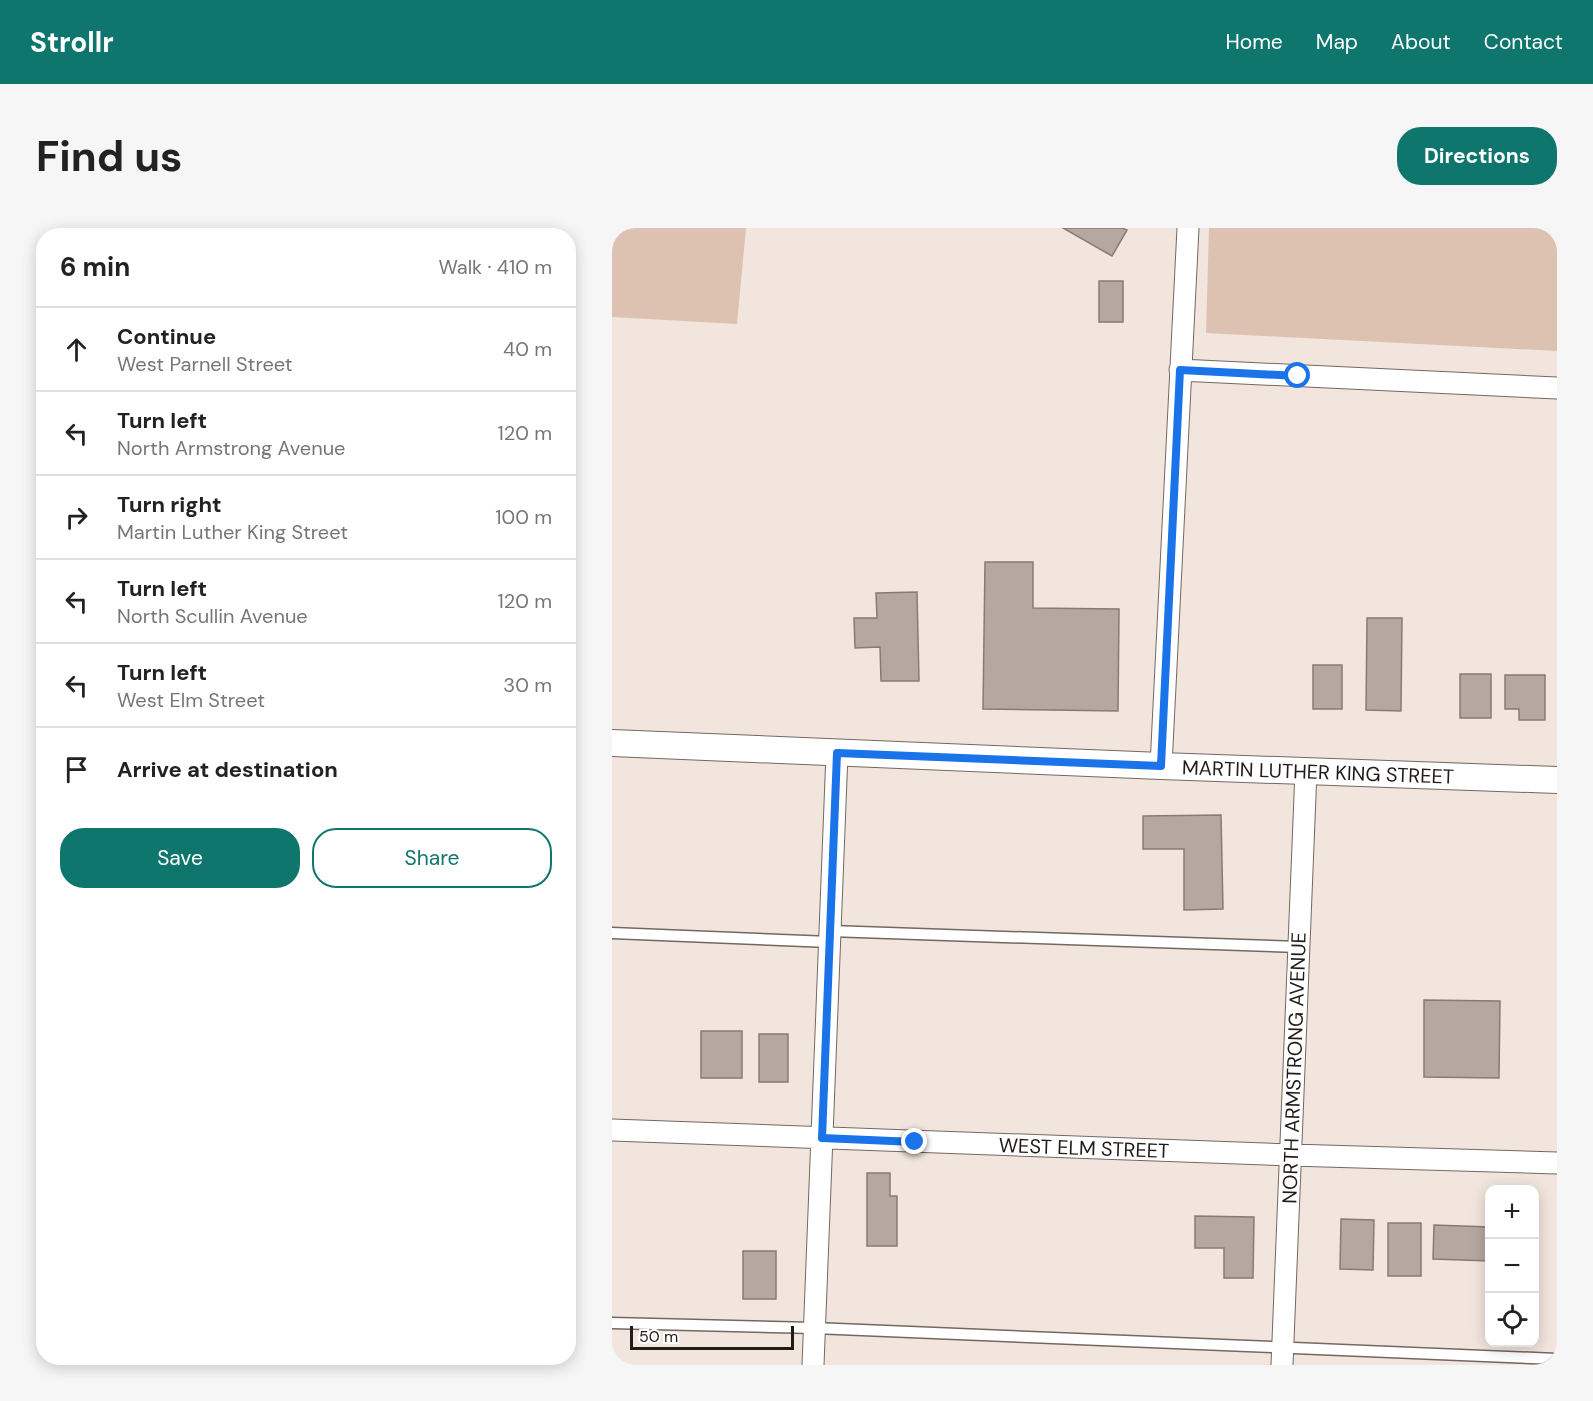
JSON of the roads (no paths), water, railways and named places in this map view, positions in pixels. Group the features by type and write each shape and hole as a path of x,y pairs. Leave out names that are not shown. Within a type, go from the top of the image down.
{"street":[{"path":"1161,766 1188,228"},
{"path":"1180,370 1557,388"},
{"name":"MARTIN LUTHER KING STREET","path":"612,743 1557,780"},
{"path":"813,1365 837,753"},
{"name":"NORTH ARMSTRONG AVENUE","path":"1282,1356 1306,771"},
{"name":"WEST ELM STREET","path":"612,1130 1557,1163"}],"lane":[{"path":"612,933 1299,947"},
{"path":"612,1323 814,1328 1282,1356 1557,1359"}]}
